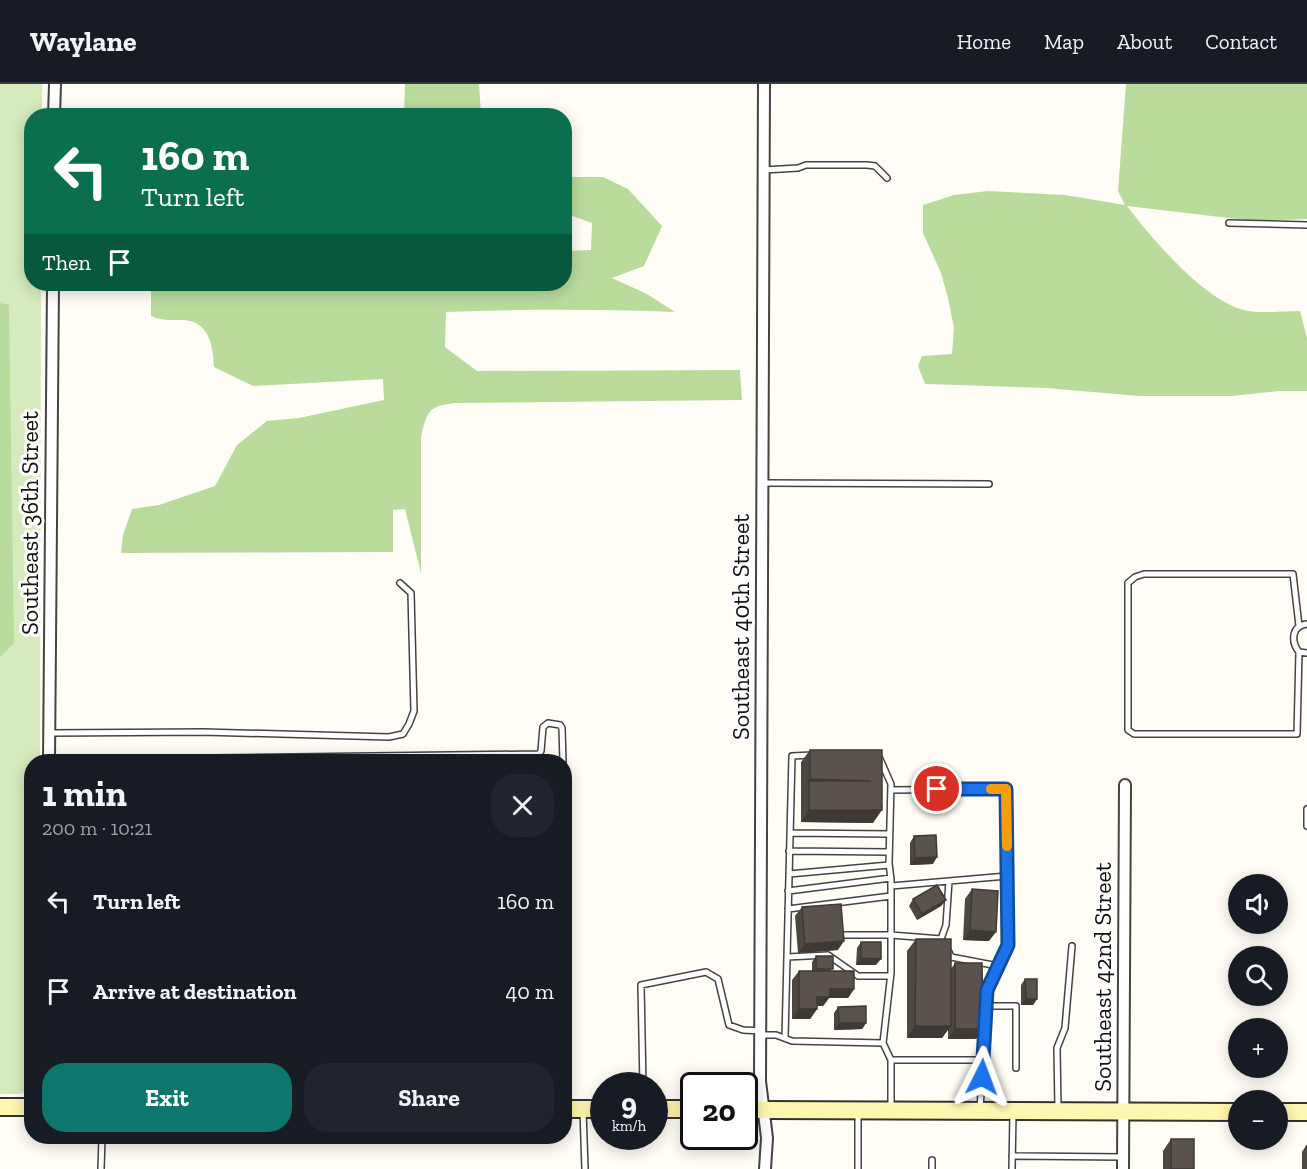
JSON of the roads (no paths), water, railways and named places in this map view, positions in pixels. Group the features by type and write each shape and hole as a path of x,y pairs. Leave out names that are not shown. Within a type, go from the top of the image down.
{"main road":[{"path":"0,1107 24,1107"},
{"path":"572,1109 590,1109"},
{"path":"758,1110 1228,1112"},
{"path":"1288,1112 1307,1112"}],"street":[{"path":"54,108 55,84"},
{"name":"Southeast 40th Street","path":"764,84 760,1081 767,1138 765,1169"},
{"name":"Southeast 36th Street","path":"49,754 53,291"},
{"name":"Southeast 42nd Street","path":"1123,1169 1125,785"}],"lane":[{"path":"764,170 798,168 806,165 867,165 875,166 887,178"},
{"path":"1229,223 1307,225"},
{"path":"763,483 989,484"},
{"path":"1299,626 1293,574 1144,574 1135,577 1128,583 1128,730 1134,734 1297,734 1299,652 1293,640 1296,629 1307,624"},
{"path":"50,733 203,732 388,737 403,734 414,711 411,593 400,583"},
{"path":"1299,652 1307,653"},
{"path":"539,754 543,727 548,723 560,725 562,729 563,754"},
{"path":"785,1038 792,756 814,755"},
{"path":"870,755 880,758 891,784 890,976 883,1043 891,1060 891,1110"},
{"path":"891,790 1006,789 1008,945 987,990 980,1111"},
{"path":"1307,809 1307,826"},
{"path":"790,833 890,834"},
{"path":"789,851 889,852"},
{"path":"789,874 889,866"},
{"path":"891,886 1007,876"},
{"path":"788,891 891,878"},
{"path":"949,881 946,925 941,939 951,957 998,966"},
{"path":"788,909 891,896"},
{"path":"836,935 891,935 941,939"},
{"path":"1058,1111 1057,1048 1065,1028 1072,946"},
{"path":"787,957 828,955 858,976 890,976"},
{"path":"643,1072 641,985 706,972 718,979 729,1025 743,1030 776,1035 792,1041 883,1043"},
{"path":"986,1006 1016,1006 1016,1068"},
{"path":"891,1060 982,1060"},
{"path":"583,1109 585,1169"},
{"path":"858,1110 858,1169"},
{"path":"1012,1169 1013,1111"},
{"path":"101,1169 102,1144"},
{"path":"1012,1156 1123,1157"},
{"path":"932,1160 932,1169"}]}
